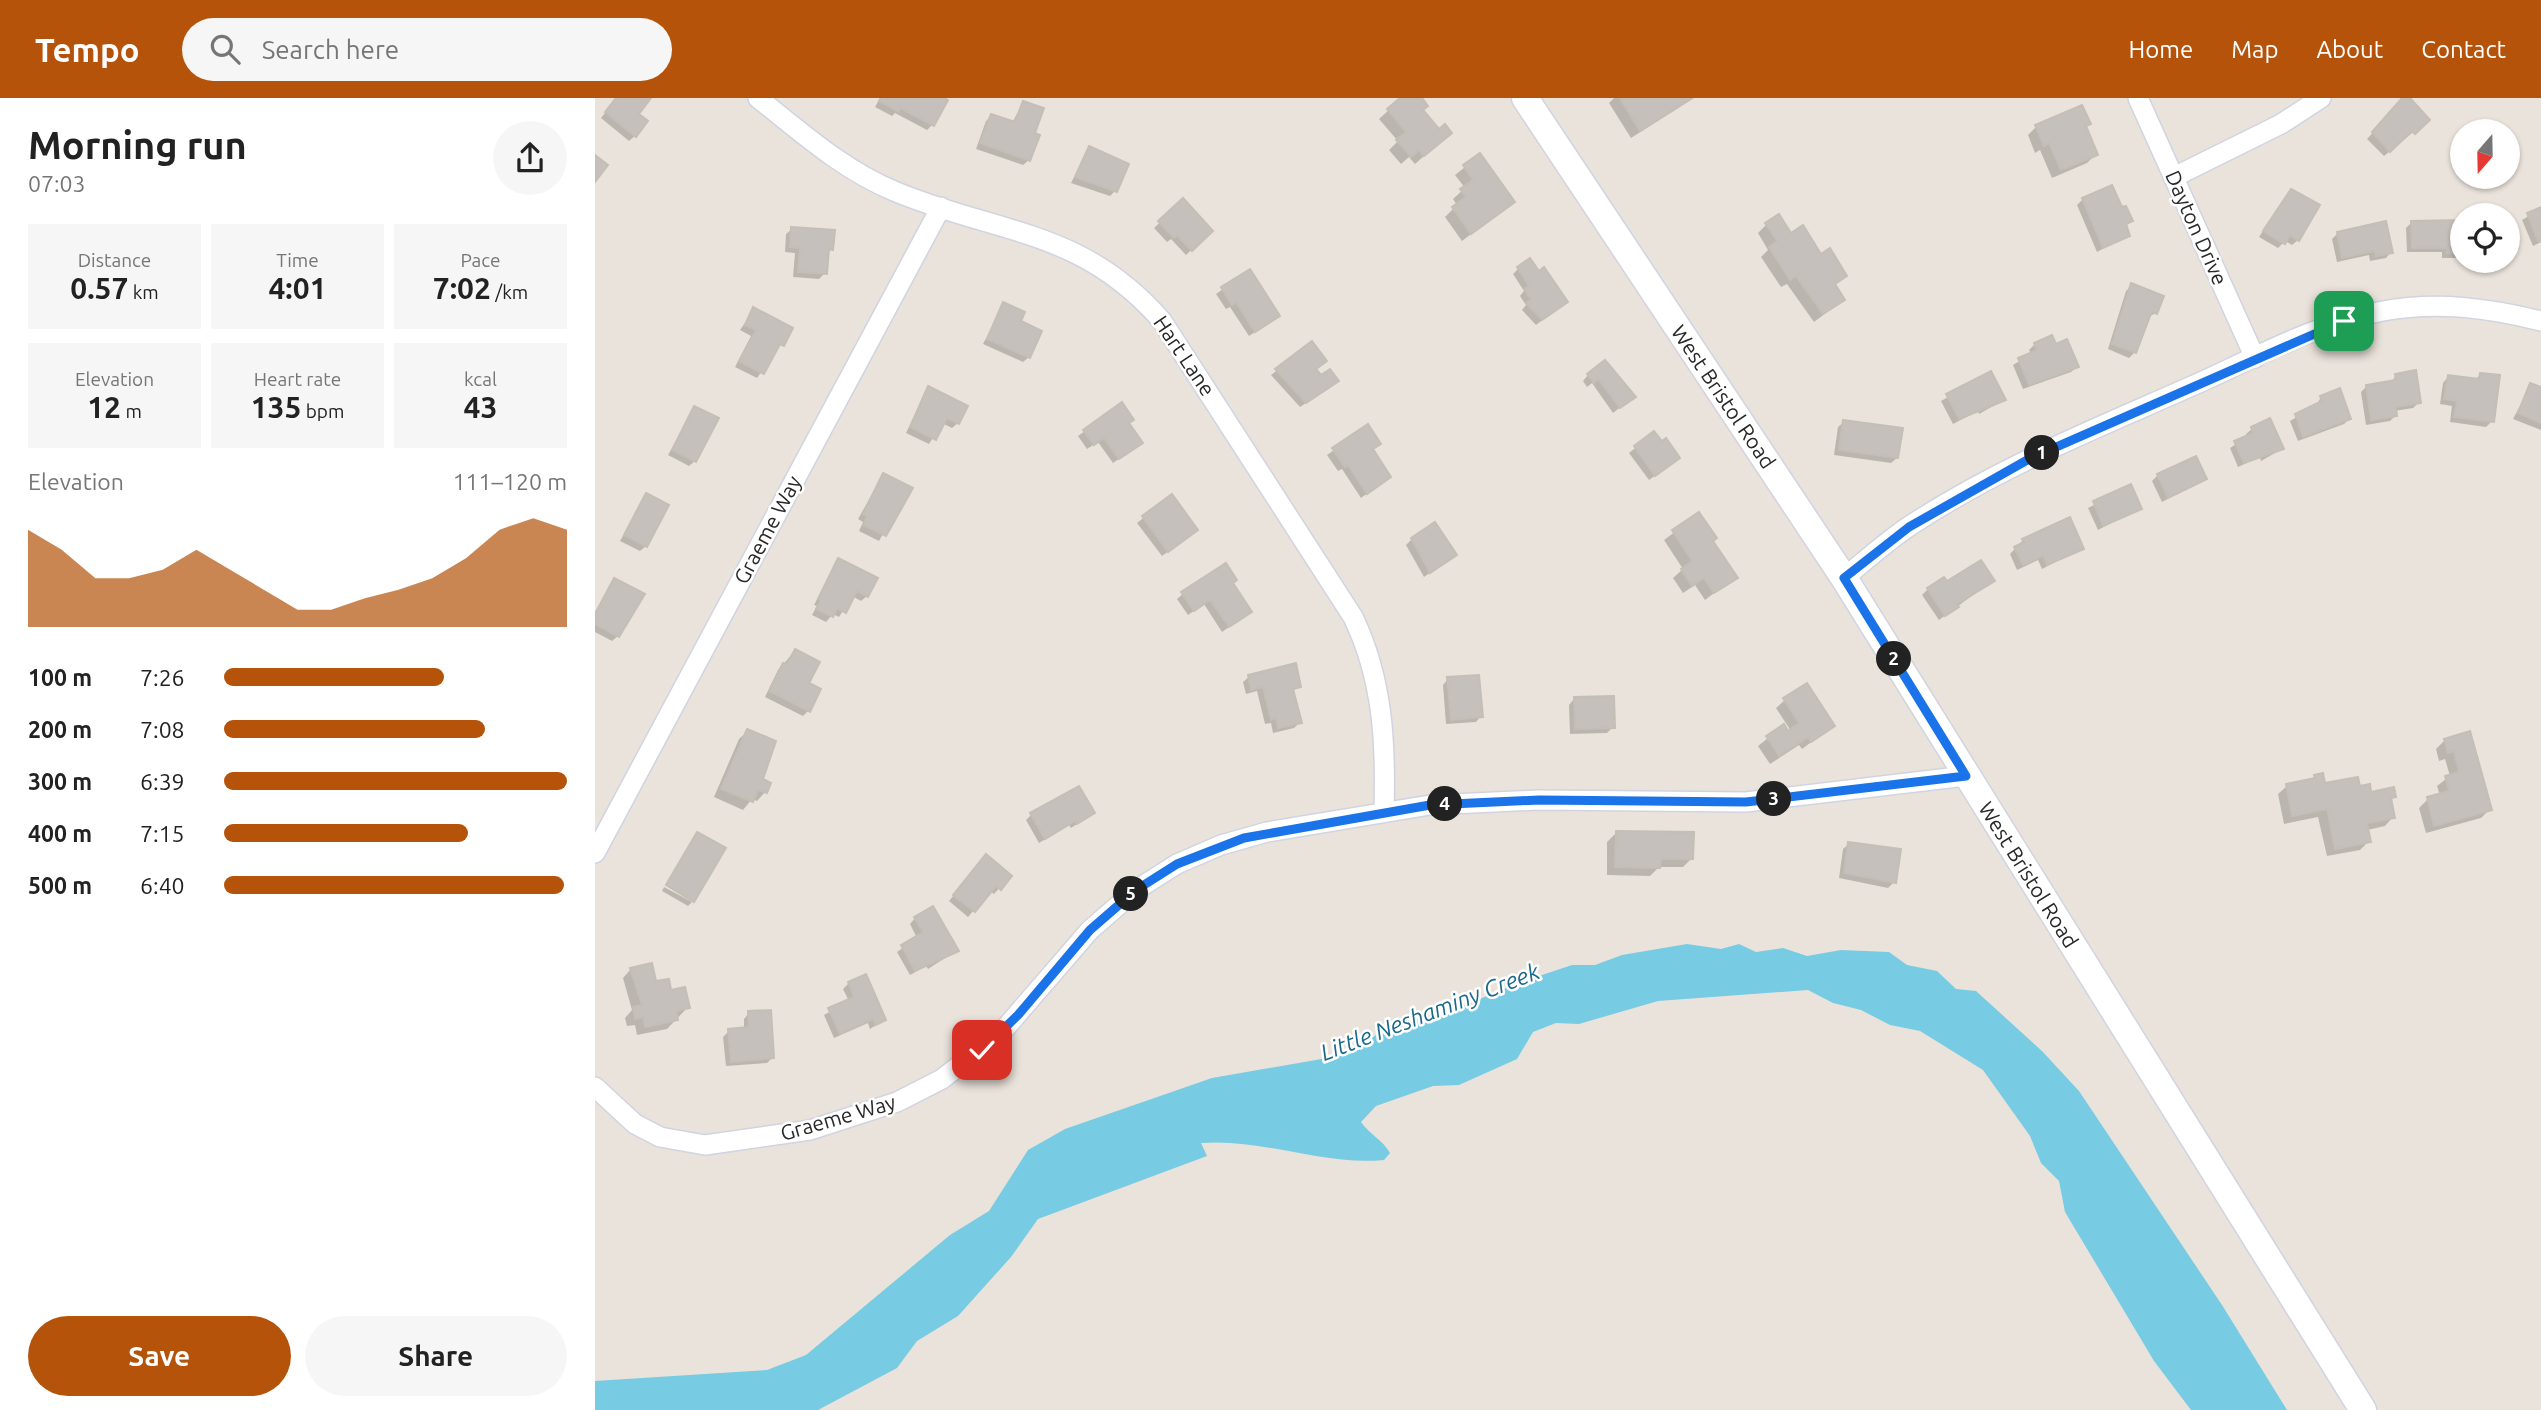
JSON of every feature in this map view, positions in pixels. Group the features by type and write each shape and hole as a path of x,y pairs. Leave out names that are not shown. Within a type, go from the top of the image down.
{"main road":[{"name":"West Bristol Road","path":"1525,98 1844,578 2363,1410"}],"street":[{"name":"Hart Lane","path":"758,98 835,159 865,178 941,207 1082,254 1110,271 1141,297 1162,321 1353,617 1365,641 1373,667 1384,729 1384,811"},
{"name":"Dayton Drive","path":"2138,98 2255,358"},
{"path":"2174,177 2281,124 2321,98"},
{"name":"Graeme Way","path":"595,853 941,207"},
{"path":"1844,578 1909,527 1968,490 2029,459 2316,330 2383,311 2424,306 2466,306 2541,321"},
{"name":"Graeme Way","path":"595,1087 635,1124 660,1137 705,1145 765,1139 854,1118 897,1102 942,1079 982,1050 1018,1015 1100,920 1136,890 1177,864 1244,838 1384,811 1430,805 1539,800 1746,802 1966,776"}],"water":[{"path":"1687,944 1721,949 1739,944 1756,952 1783,948 1807,956 1841,950 1889,952 1907,965 1937,971 1956,989 1976,991 2042,1051 2079,1091 2222,1305 2287,1410 2191,1410 2154,1361 2065,1212 2059,1181 2041,1163 2030,1136 1983,1070 1920,1031 1890,1025 1861,1010 1833,1003 1808,990 1658,1001 1579,1024 1556,1023 1533,1032 1517,1059 1459,1085 1433,1086 1376,1106 1361,1122 1390,1153 1384,1160 1338,1159 1247,1144 1201,1143 1207,1156 1038,1219 1011,1257 958,1316 917,1341 897,1368 818,1410 595,1410 595,1381 767,1370 806,1355 950,1235 989,1211 1028,1150 1065,1129 1212,1078 1350,1054 1387,1027 1453,1010 1518,983 1572,965 1595,965 1622,955"}],"building":[{"path":"616,98 651,98 639,114 648,121 636,137 605,112"},
{"path":"881,98 948,100 934,126 900,108 899,112 879,101"},
{"path":"1400,98 1422,98 1428,106 1423,110 1439,129 1445,124 1452,133 1424,156 1419,150 1411,157 1396,140 1406,132 1387,109"},
{"path":"1620,98 1692,98 1640,131"},
{"path":"2402,98 2410,98 2430,120 2415,134 2412,131 2390,152 2372,132"},
{"path":"1023,101 1044,108 1035,133 1040,135 1030,161 980,143 991,114 1015,122"},
{"path":"2082,105 2091,124 2086,126 2098,155 2061,170 2049,143 2044,146 2035,125"},
{"path":"1089,146 1129,164 1117,192 1075,177"},
{"path":"1480,153 1515,202 1471,234 1452,207 1466,197 1460,189 1473,180 1463,165"},
{"path":"595,155 608,165 595,182"},
{"path":"2112,185 2122,207 2126,206 2133,221 2126,224 2130,236 2103,248 2082,198"},
{"path":"2291,189 2320,205 2299,241 2290,235 2285,244 2263,231"},
{"path":"1183,198 1213,231 1192,251 1177,235 1174,238 1158,221"},
{"path":"2541,207 2541,240 2538,241 2527,213"},
{"path":"1779,214 1791,233 1803,225 1821,254 1830,248 1847,276 1835,284 1845,300 1823,314 1796,276 1790,280 1769,247 1777,241 1765,223"},
{"path":"2450,220 2450,253 2447,253 2447,248 2412,248 2411,221"},
{"path":"2386,221 2393,253 2376,256 2374,251 2342,258 2337,232"},
{"path":"791,227 835,230 833,250 829,249 827,274 798,272 800,248 790,247"},
{"path":"1530,258 1539,271 1544,267 1568,302 1542,320 1526,303 1531,300 1524,289 1529,286 1517,267"},
{"path":"1250,269 1280,316 1255,332 1236,302 1232,305 1221,287"},
{"path":"2131,283 2164,296 2157,314 2152,311 2136,353 2112,344"},
{"path":"1003,302 1025,312 1021,321 1042,331 1030,358 987,339"},
{"path":"753,307 793,328 784,346 780,344 764,374 739,361 756,330 745,325"},
{"path":"2052,335 2056,344 2067,339 2079,367 2029,385 2018,358 2037,350 2034,343"},
{"path":"1312,341 1327,361 1316,369 1321,375 1330,369 1339,381 1306,403 1275,369"},
{"path":"1605,360 1636,397 1620,408 1598,379 1594,383 1587,374"},
{"path":"2416,370 2421,403 2396,407 2397,416 2371,420 2366,385 2396,380 2395,374"},
{"path":"1991,371 2006,400 1959,419 1946,394"},
{"path":"2480,373 2500,375 2494,422 2454,417 2457,401 2444,399 2448,375 2479,379"},
{"path":"2530,383 2541,387 2541,423 2518,413"},
{"path":"928,386 968,406 959,424 947,418 936,440 910,427"},
{"path":"2340,388 2351,419 2303,437 2295,414 2322,401 2320,396"},
{"path":"1122,402 1134,420 1129,423 1143,443 1119,459 1104,438 1094,445 1083,430"},
{"path":"694,406 719,418 696,462 672,450"},
{"path":"2270,418 2284,449 2244,463 2234,441 2253,433 2251,427"},
{"path":"1843,420 1903,428 1898,458 1839,450"},
{"path":"1368,424 1381,444 1373,449 1391,477 1367,494 1348,465 1345,467 1332,448"},
{"path":"1654,431 1662,441 1666,438 1680,458 1655,476 1634,446"},
{"path":"2196,456 2207,479 2168,498 2157,474"},
{"path":"883,473 913,488 886,536 863,525 867,516 863,514"},
{"path":"2131,484 2142,509 2103,526 2093,501"},
{"path":"646,493 669,505 647,547 624,535"},
{"path":"1172,494 1198,530 1168,552 1142,516"},
{"path":"1699,512 1717,538 1713,541 1738,578 1714,593 1704,578 1692,586 1681,569 1692,561 1672,530"},
{"path":"2070,517 2084,549 2047,565 2043,556 2023,565 2014,547 2024,542 2022,539"},
{"path":"1435,522 1457,555 1430,573 1411,538"},
{"path":"838,558 878,578 868,597 857,591 846,613 837,608 833,617 816,609 821,600 818,599"},
{"path":"1981,560 1995,581 1957,604 1959,607 1945,616 1927,588 1944,577 1947,581"},
{"path":"1226,563 1237,580 1233,583 1252,612 1229,627 1210,600 1194,611 1181,592"},
{"path":"614,578 645,594 619,637 595,624 595,614"},
{"path":"795,649 820,662 809,683 821,689 810,712 769,691 783,663 787,664"},
{"path":"1296,663 1301,687 1293,689 1302,723 1278,728 1276,718 1271,720 1263,687 1251,690 1248,675"},
{"path":"1479,675 1483,717 1451,720 1447,677"},
{"path":"1807,683 1835,726 1811,742 1808,737 1779,756 1766,736 1784,724 1788,731 1799,723 1783,698"},
{"path":"1614,696 1615,728 1575,729 1574,697"},
{"path":"747,729 776,741 763,779 771,783 767,793 758,790 753,802 721,789"},
{"path":"2470,731 2492,810 2434,826 2427,797 2449,791 2445,776 2459,772 2454,751 2448,753 2444,739"},
{"path":"2323,773 2325,783 2358,777 2360,786 2370,784 2371,792 2394,787 2396,797 2391,798 2395,818 2367,823 2371,842 2335,849 2327,809 2292,816 2286,784 2315,778 2314,775"},
{"path":"1079,786 1095,813 1077,824 1075,821 1045,839 1030,813"},
{"path":"1616,831 1694,832 1693,859 1661,859 1660,868 1615,867"},
{"path":"697,832 726,848 694,902 666,885"},
{"path":"1848,842 1901,849 1896,883 1844,873"},
{"path":"986,854 1012,876 1001,890 996,886 975,912 953,895"},
{"path":"933,906 959,951 915,971 901,945 923,932 914,917"},
{"path":"652,963 656,981 669,979 671,990 685,987 690,1008 676,1011 678,1020 645,1027 643,1017 635,1019 633,1007 642,1005 630,968"},
{"path":"866,974 886,1020 876,1025 873,1019 840,1034 828,1008 854,997 848,982"},
{"path":"771,1010 774,1058 731,1062 728,1029 749,1027 748,1011"}],"route":[{"path":"982,1050 1018,1015 1090,930 1136,890 1177,864 1244,838 1384,811 1430,805 1612,799 1746,802 1966,776 1844,578 1909,527 1968,490 2029,459 2316,330 2344,321"}],"water label":[{"name":"Little Neshaminy Creek","path":"1430,1012"}]}
